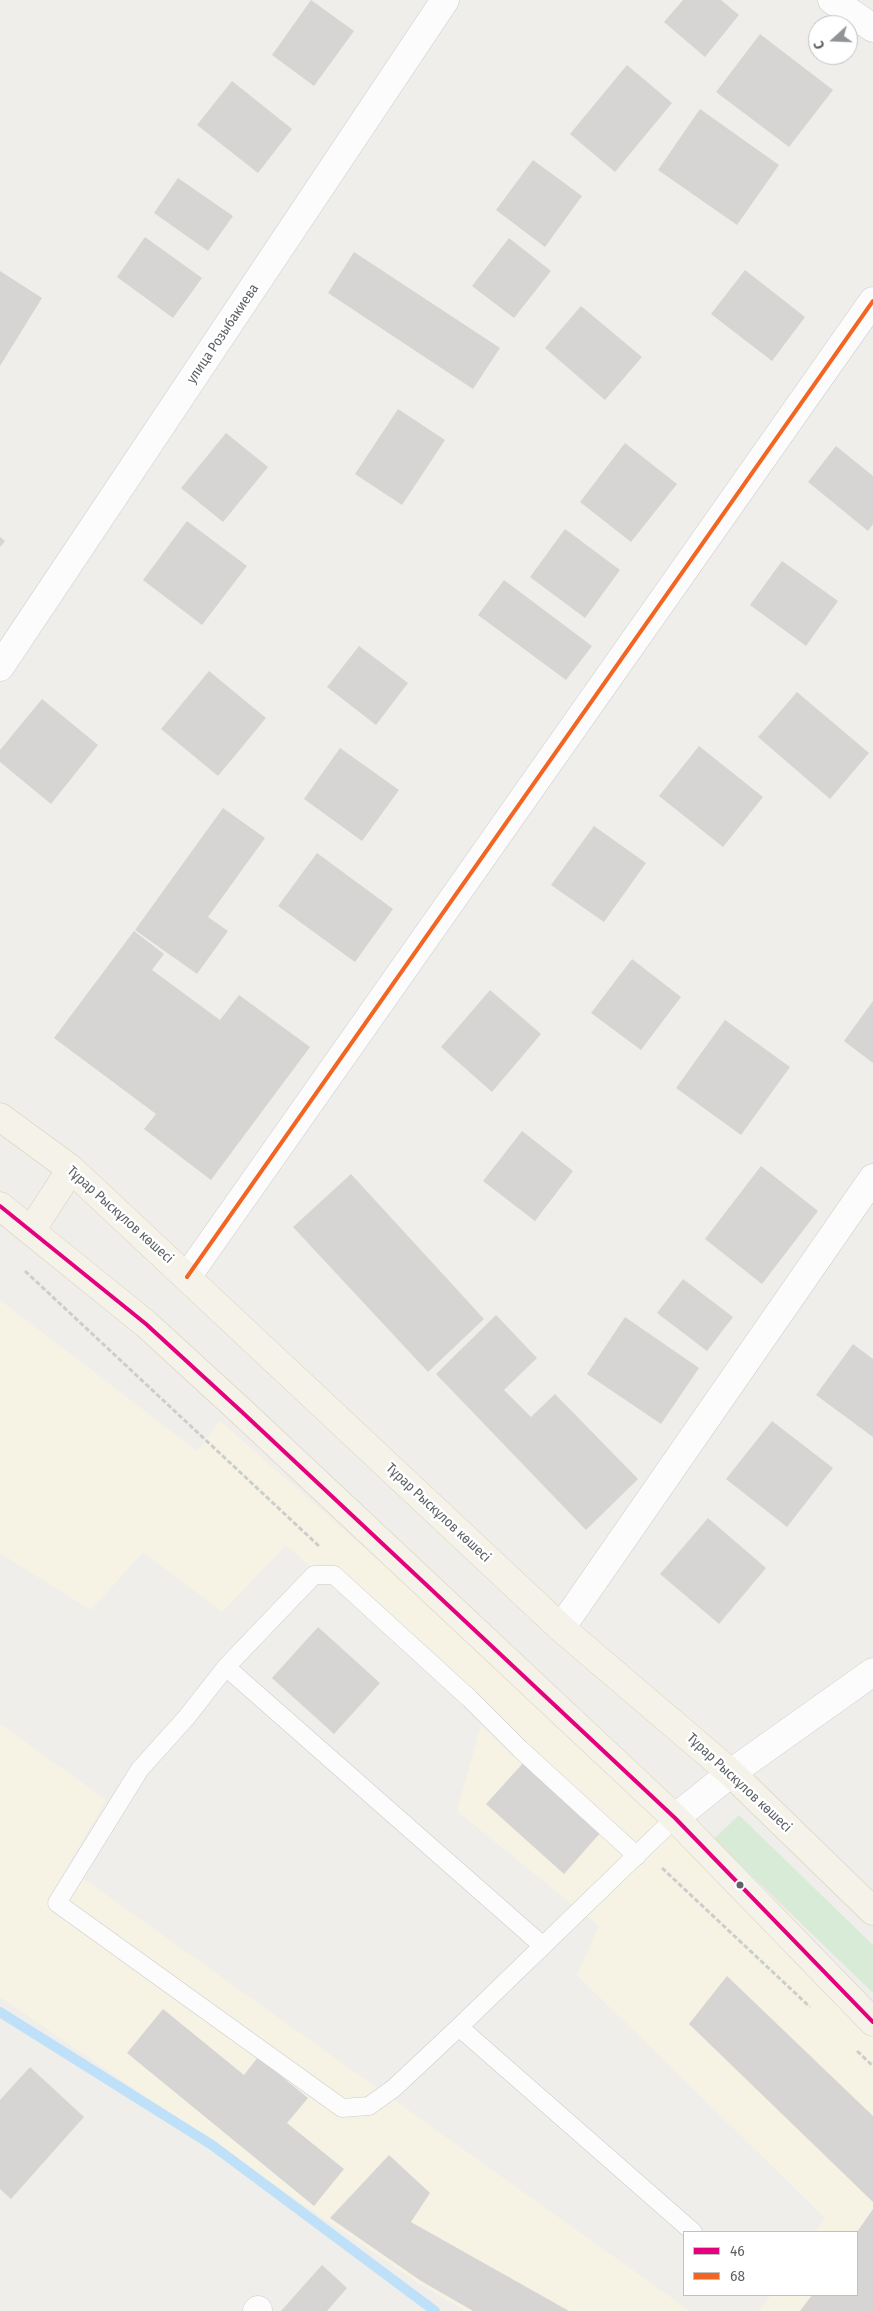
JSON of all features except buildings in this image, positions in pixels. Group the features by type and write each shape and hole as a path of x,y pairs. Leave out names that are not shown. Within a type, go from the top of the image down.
{"main road":[{"name":"Тұрар Рыскұлов көшесі","path":"0,1117 71,1169 561,1628 731,1773 873,1911"},
{"path":"31,1231 71,1169"},
{"path":"0,1206 146,1324 242,1412 675,1818 873,2022"}],"street":[{"name":"улица Розыбакиева","path":"0,667 445,0"},
{"path":"832,0 873,28"},
{"path":"187,1277 873,301"},
{"path":"561,1628 873,1178"},
{"path":"675,1818 731,1773 873,1672"}],"lane":[{"path":"637,1856 334,1575 314,1575 226,1667 186,1718 140,1769 57,1904 342,2108 369,2106 394,2088 459,2027 637,1856 675,1818"},
{"path":"226,1667 543,1946"},
{"path":"459,2027 692,2231"}],"shaded area":[{"path":"0,1300 197,1451 220,1421 541,1703 873,2024 873,2311 759,2311 770,2296 858,2296 858,2231 816,2231 825,2218 577,1975 599,1926 457,1811 483,1718 286,1545 222,1612 143,1552 91,1610 0,1553"},
{"path":"0,1724 106,1800 67,1867 690,2311 466,2311 418,2283 0,1997"}],"green space":[{"path":"739,1815 873,1945 873,1993 714,1839"}],"waterway":[{"path":"0,2012 212,2145 435,2311"}],"transit line":[{"name":"68","path":"187,1277 873,301"},
{"name":"46","path":"0,1206 146,1324 242,1412 675,1818 873,2022"}]}
